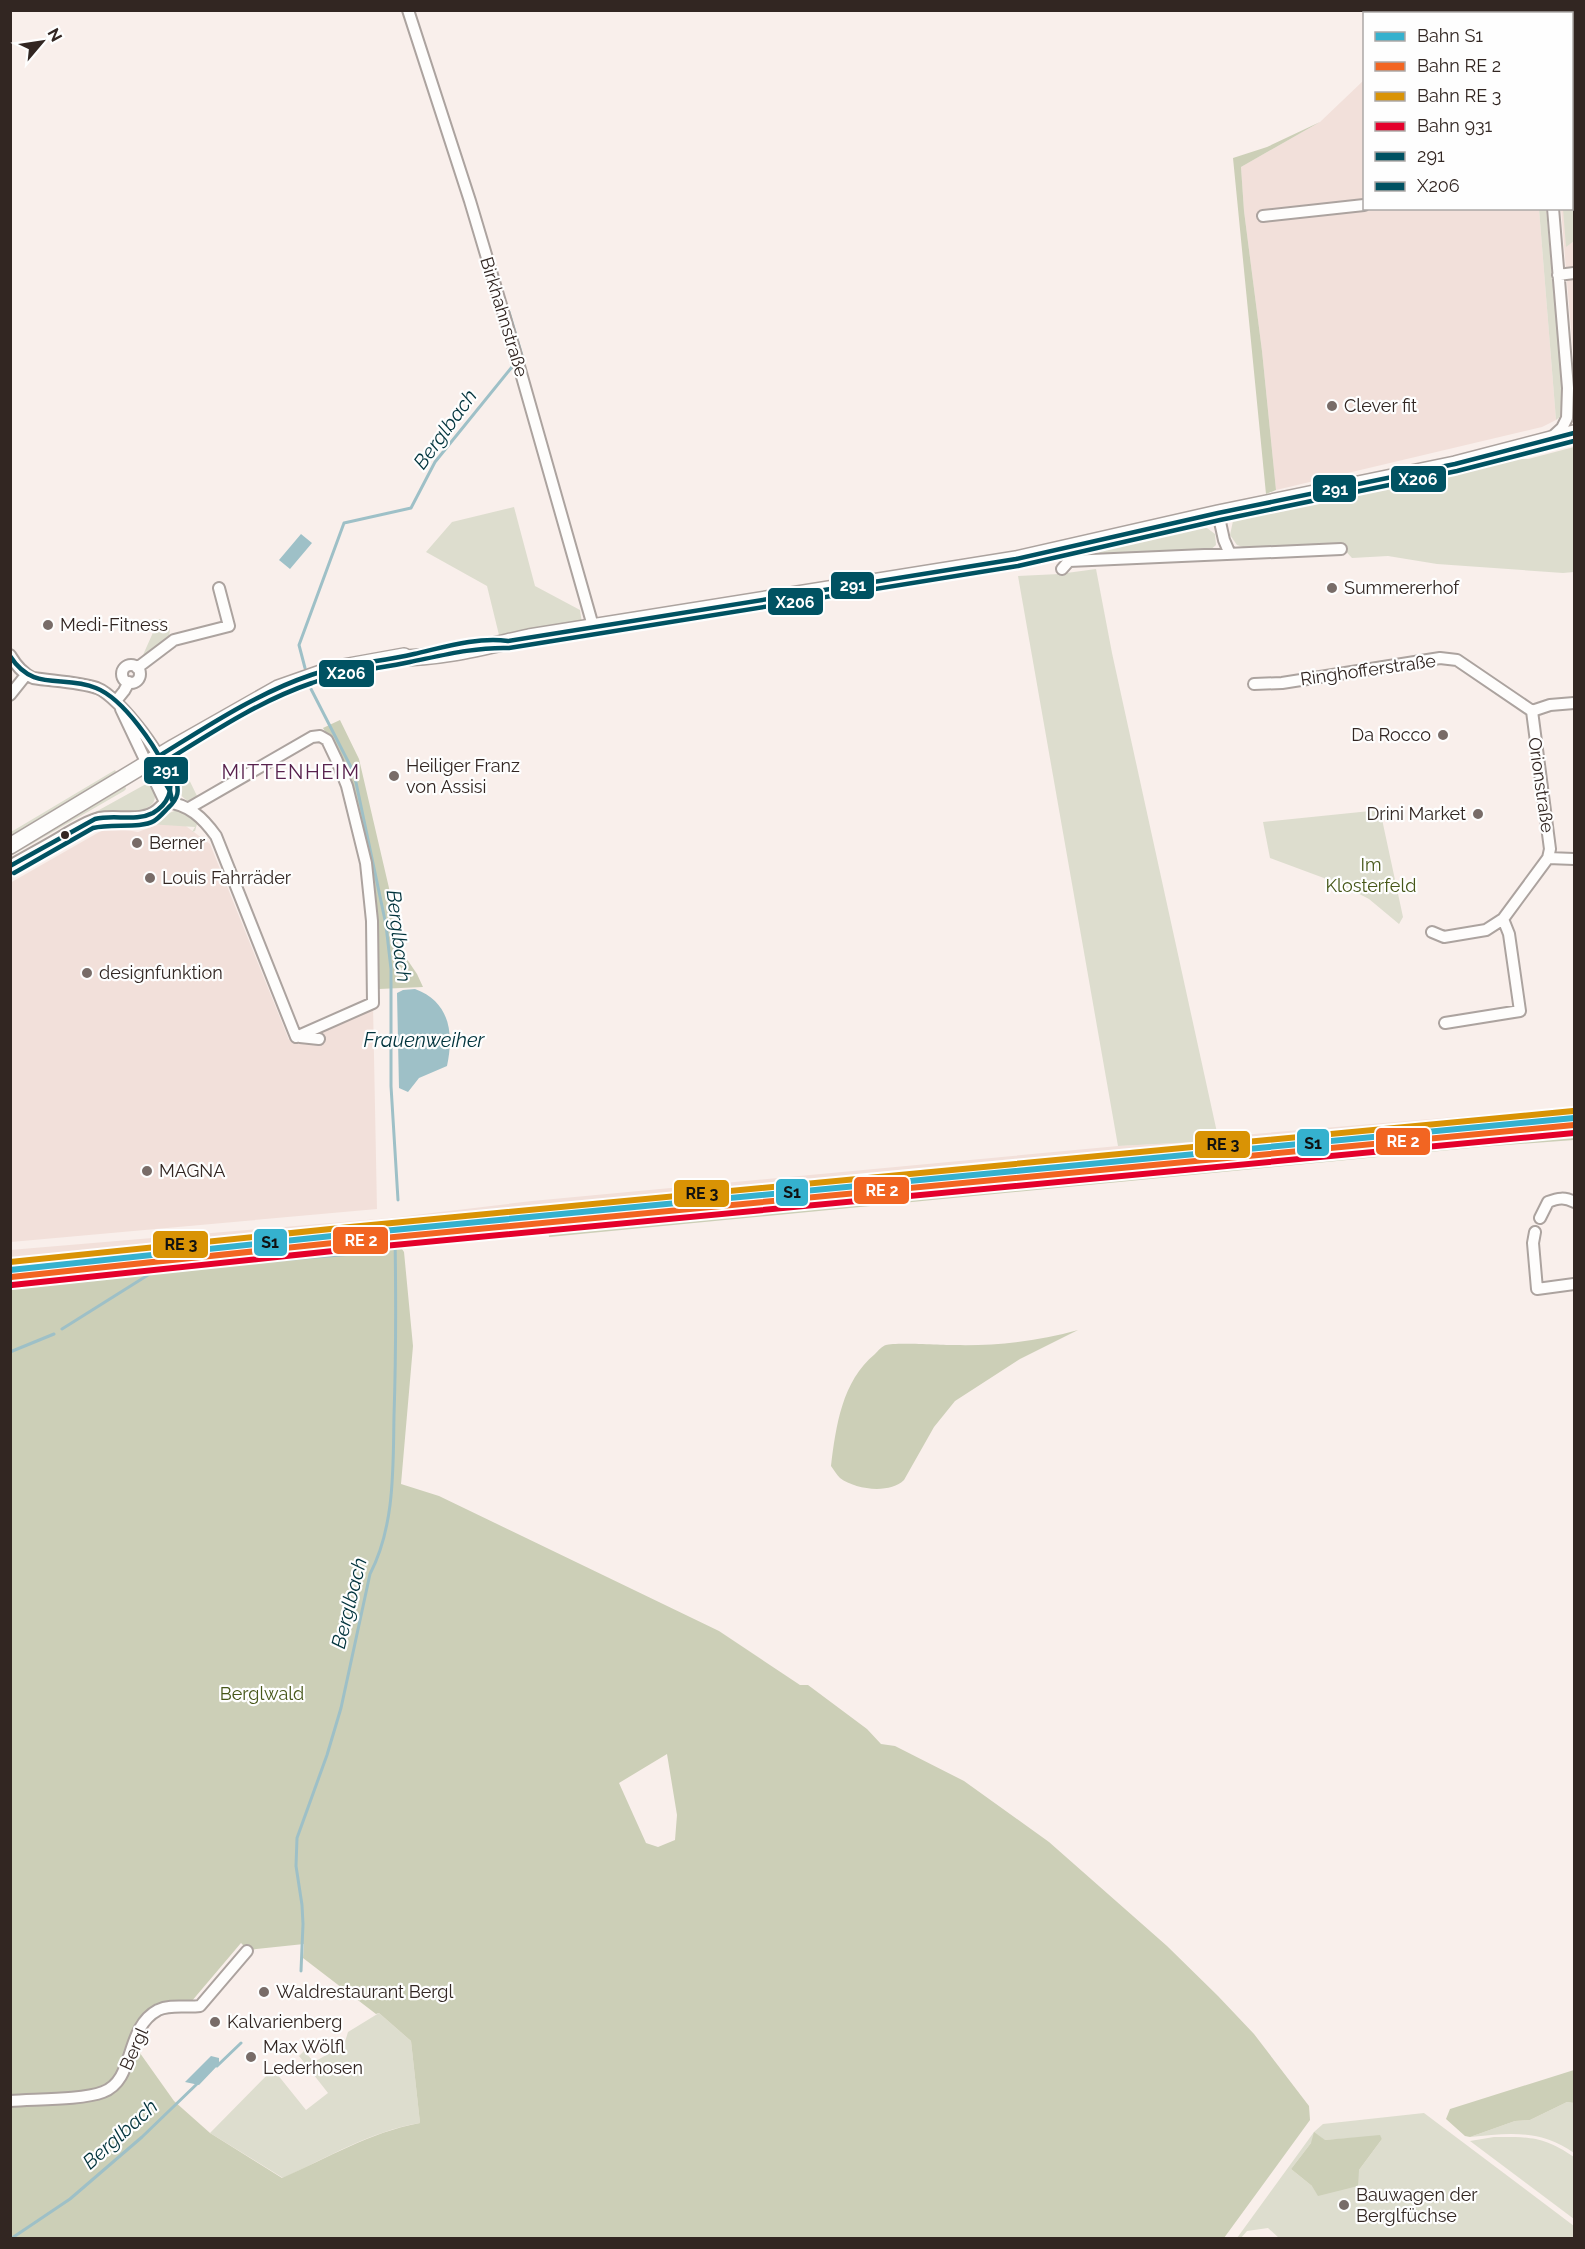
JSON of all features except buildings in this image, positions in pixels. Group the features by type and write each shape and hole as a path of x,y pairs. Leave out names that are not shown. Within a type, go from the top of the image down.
{"main road":[{"path":"10,846 251,703 295,681 332,669 396,658 428,658 593,626 1017,559 1218,513 1424,471 1575,433"}],"street":[{"name":"Birkhahnstraße","path":"408,10 514,347 593,626"},
{"path":"1263,216 1363,205"},
{"path":"1549,440 1562,428 1567,418 1568,388 1553,210"},
{"path":"1558,275 1575,273"},
{"path":"1568,388 1575,404"},
{"path":"1218,513 1224,540 1230,554"},
{"path":"1062,569 1069,561 1341,549"},
{"path":"117,702 129,682 122,677 123,669 130,665 137,668 174,640 229,626 219,588"},
{"path":"10,655 26,675 96,688 117,702 152,760 165,802"},
{"name":"Ringhofferstraße","path":"1254,684 1282,683 1440,658 1457,660 1532,711"},
{"path":"10,695 26,675"},
{"path":"1532,711 1550,705 1575,703"},
{"name":"Orionstraße","path":"1532,711 1550,849 1548,858"},
{"path":"189,808 312,737 320,736 327,740 337,761 347,786 366,863 372,921 373,1003 296,1037"},
{"path":"165,802 181,804 189,808 207,823 216,836 296,1037"},
{"path":"10,866 90,821 105,817 147,816 165,802"},
{"path":"1432,932 1444,937 1486,930 1503,920 1548,858 1575,859"},
{"path":"1445,1023 1520,1011 1509,934 1503,920"},
{"path":"296,1037 319,1039"},
{"path":"1540,1218 1548,1202 1556,1198 1567,1198 1575,1202"},
{"path":"1535,1232 1533,1243 1537,1289 1575,1284"},
{"name":"Bergl","path":"10,2101 88,2096 105,2092 123,2074 135,2037 148,2018 169,2007 200,2006 247,1951"}],"shaded area":[{"path":"1574,11 1574,366 1561,210 1573,210 1573,12 1545,12"},
{"path":"1363,81 1363,210 1539,210 1556,420 1542,427 1276,490 1241,167 1320,122"},
{"path":"175,818 210,844 289,1040 373,1005 377,1209 11,1242 10,883 108,827 138,832"},
{"path":"1574,1107 1574,1124 391,1235 11,1274 10,1250 390,1218 532,1201 1118,1146 1215,1141 1218,1137"}],"green space":[{"path":"1573,76 1574,241 1566,247 1563,210 1573,210"},
{"path":"1320,122 1241,167 1276,490 1266,494 1233,158 1267,147"},
{"path":"1539,210 1546,210 1564,405 1561,406 1560,417 1556,420"},
{"path":"1574,447 1574,572 1437,564 1388,556 1352,558 1339,544 1249,549 1237,545 1230,535 1233,521 1244,513 1306,499 1369,493"},
{"path":"514,507 535,586 580,610 582,623 499,635 487,586 426,552 452,522"},
{"path":"1203,525 1215,534 1216,545 1209,551 1081,557 1081,551"},
{"path":"1096,569 1112,653 1218,1137 1215,1141 1118,1146 1018,576"},
{"path":"159,619 162,619 170,628 169,639 139,664"},
{"path":"340,720 359,759 389,888 398,946 423,987 379,989 377,941 339,754 323,728"},
{"path":"180,766 183,767 197,796 197,799 190,802 180,793 172,773"},
{"path":"115,770 117,773 68,801 11,840 11,832"},
{"path":"146,784 154,789 155,798 146,808 105,811 90,815"},
{"path":"125,785 124,791 11,856 10,851"},
{"path":"179,810 191,817 197,824 195,831 192,832 195,827 148,824 171,812"},
{"name":"Im Klosterfeld","path":"1380,810 1403,917 1399,924 1369,899 1340,884 1270,858 1263,822"},
{"path":"1574,1124 1574,1140 549,1237 547,1221"},
{"name":"Berglwald","path":"400,1246 404,1252 413,1346 401,1484 439,1496 719,1631 800,1685 808,1685 867,1729 881,1744 895,1746 964,1781 1049,1842 1167,1946 1254,2034 1309,2106 1310,2120 1224,2238 11,2238 11,1281","holes":["667,1754 677,1815 675,1840 658,1847 646,1843 619,1783","241,1943 248,1950 304,1944 303,1958 376,2014 379,2013 411,2041 420,2123 366,2139 282,2178 210,2133 174,2101 130,2039 170,2003 191,2002"]},
{"path":"1078,1330 1020,1359 955,1401 934,1427 904,1480 898,1484 882,1489 864,1488 840,1478 831,1466 838,1420 848,1391 864,1365 885,1346 891,1344 1002,1344"},
{"path":"379,2013 411,2041 420,2123 366,2139 283,2178 210,2133 273,2069 306,2110 328,2093 299,2056 304,2051 314,2062 344,2045 348,2032"},
{"path":"1574,2070 1574,2103 1567,2102 1530,2120 1515,2121 1470,2137 1465,2136 1446,2119 1450,2109"},
{"path":"1567,2102 1574,2103 1574,2153 1549,2140 1524,2134 1470,2137 1515,2121 1530,2120"},
{"path":"1424,2113 1574,2226 1574,2238 1279,2238 1268,2228 1247,2231 1241,2238 1237,2238 1314,2132 1323,2124","holes":["1380,2136 1382,2139 1359,2170 1312,2186 1291,2169 1311,2143"]},
{"path":"1314,2132 1325,2140 1380,2135 1382,2139 1359,2170 1358,2186 1318,2196 1312,2186 1291,2169 1311,2143"},
{"path":"1494,2137 1545,2141 1574,2157 1574,2219 1470,2141"}],"water":[{"path":"301,534 312,543 290,569 279,560"},
{"name":"Frauenweiher","path":"415,989 436,1002 442,1010 447,1020 450,1042 447,1066 419,1078 408,1092 399,1088 397,993"},
{"path":"211,2056 219,2058 219,2064 199,2085 185,2082"}],"waterway":[{"name":"Berglbach","path":"509,312 523,359"},
{"name":"Berglbach","path":"305,668 299,645 344,523 411,508 435,462 512,367"},
{"name":"Berglbach","path":"311,689 354,773 386,925 391,969 391,1086 398,1200"},
{"name":"Berglbach","path":"301,1971 303,1924 296,1866 297,1838 327,1755 341,1708 370,1574 384,1536 391,1496 395,1371 395,1236"},
{"path":"62,1329 156,1270 365,1253 396,1247"},
{"path":"10,1352 54,1334"},
{"name":"Berglbach","path":"217,2066 241,2043"},
{"name":"Berglbach","path":"12,2238 70,2199 142,2137 199,2082"}],"rail line":[{"name":"S1","path":"10,1270 351,1234 1574,1118"},
{"name":"931","path":"12,1285 352,1249 1574,1133"}],"transit line":[{"name":"291","path":"146,764 226,715 268,693 289,683 336,668 401,657 461,643 484,640 508,641 1016,559 1218,513 1455,464 1574,433"},
{"name":"X206","path":"172,800 170,791 156,767 251,710 291,691 336,676 460,652 509,648 1018,566 1220,520 1457,471 1574,441"},
{"name":"291","path":"10,656 29,675 49,681 84,684 96,688 118,702 148,738 170,780 170,791 166,801 153,813 132,818 95,819 10,866"},
{"name":"X206","path":"14,873 93,828 141,825 154,821 176,798 178,791 176,778"},
{"path":"10,1262 350,1227 1573,1111"},
{"path":"11,1277 352,1241 1574,1125"}],"place":[{"name":"Clever fit","path":"1332,406"},
{"name":"Summererhof","path":"1332,588"},
{"name":"Medi-Fitness","path":"48,625"},
{"name":"Da Rocco","path":"1443,735"},
{"name":"Heiliger Franz von Assisi","path":"394,776"},
{"name":"Drini Market","path":"1478,814"},
{"name":"Berner","path":"137,843"},
{"name":"Louis Fahrräder","path":"150,878"},
{"name":"designfunktion","path":"87,973"},
{"name":"MAGNA","path":"147,1171"},
{"name":"Waldrestaurant Bergl","path":"264,1992"},
{"name":"Kalvarienberg","path":"215,2022"},
{"name":"Max Wölfl Lederhosen","path":"251,2057"},
{"name":"Bauwagen der Berglfüchse","path":"1344,2205"}],"district":[{"name":"MITTENHEIM","path":"291,772"}]}
